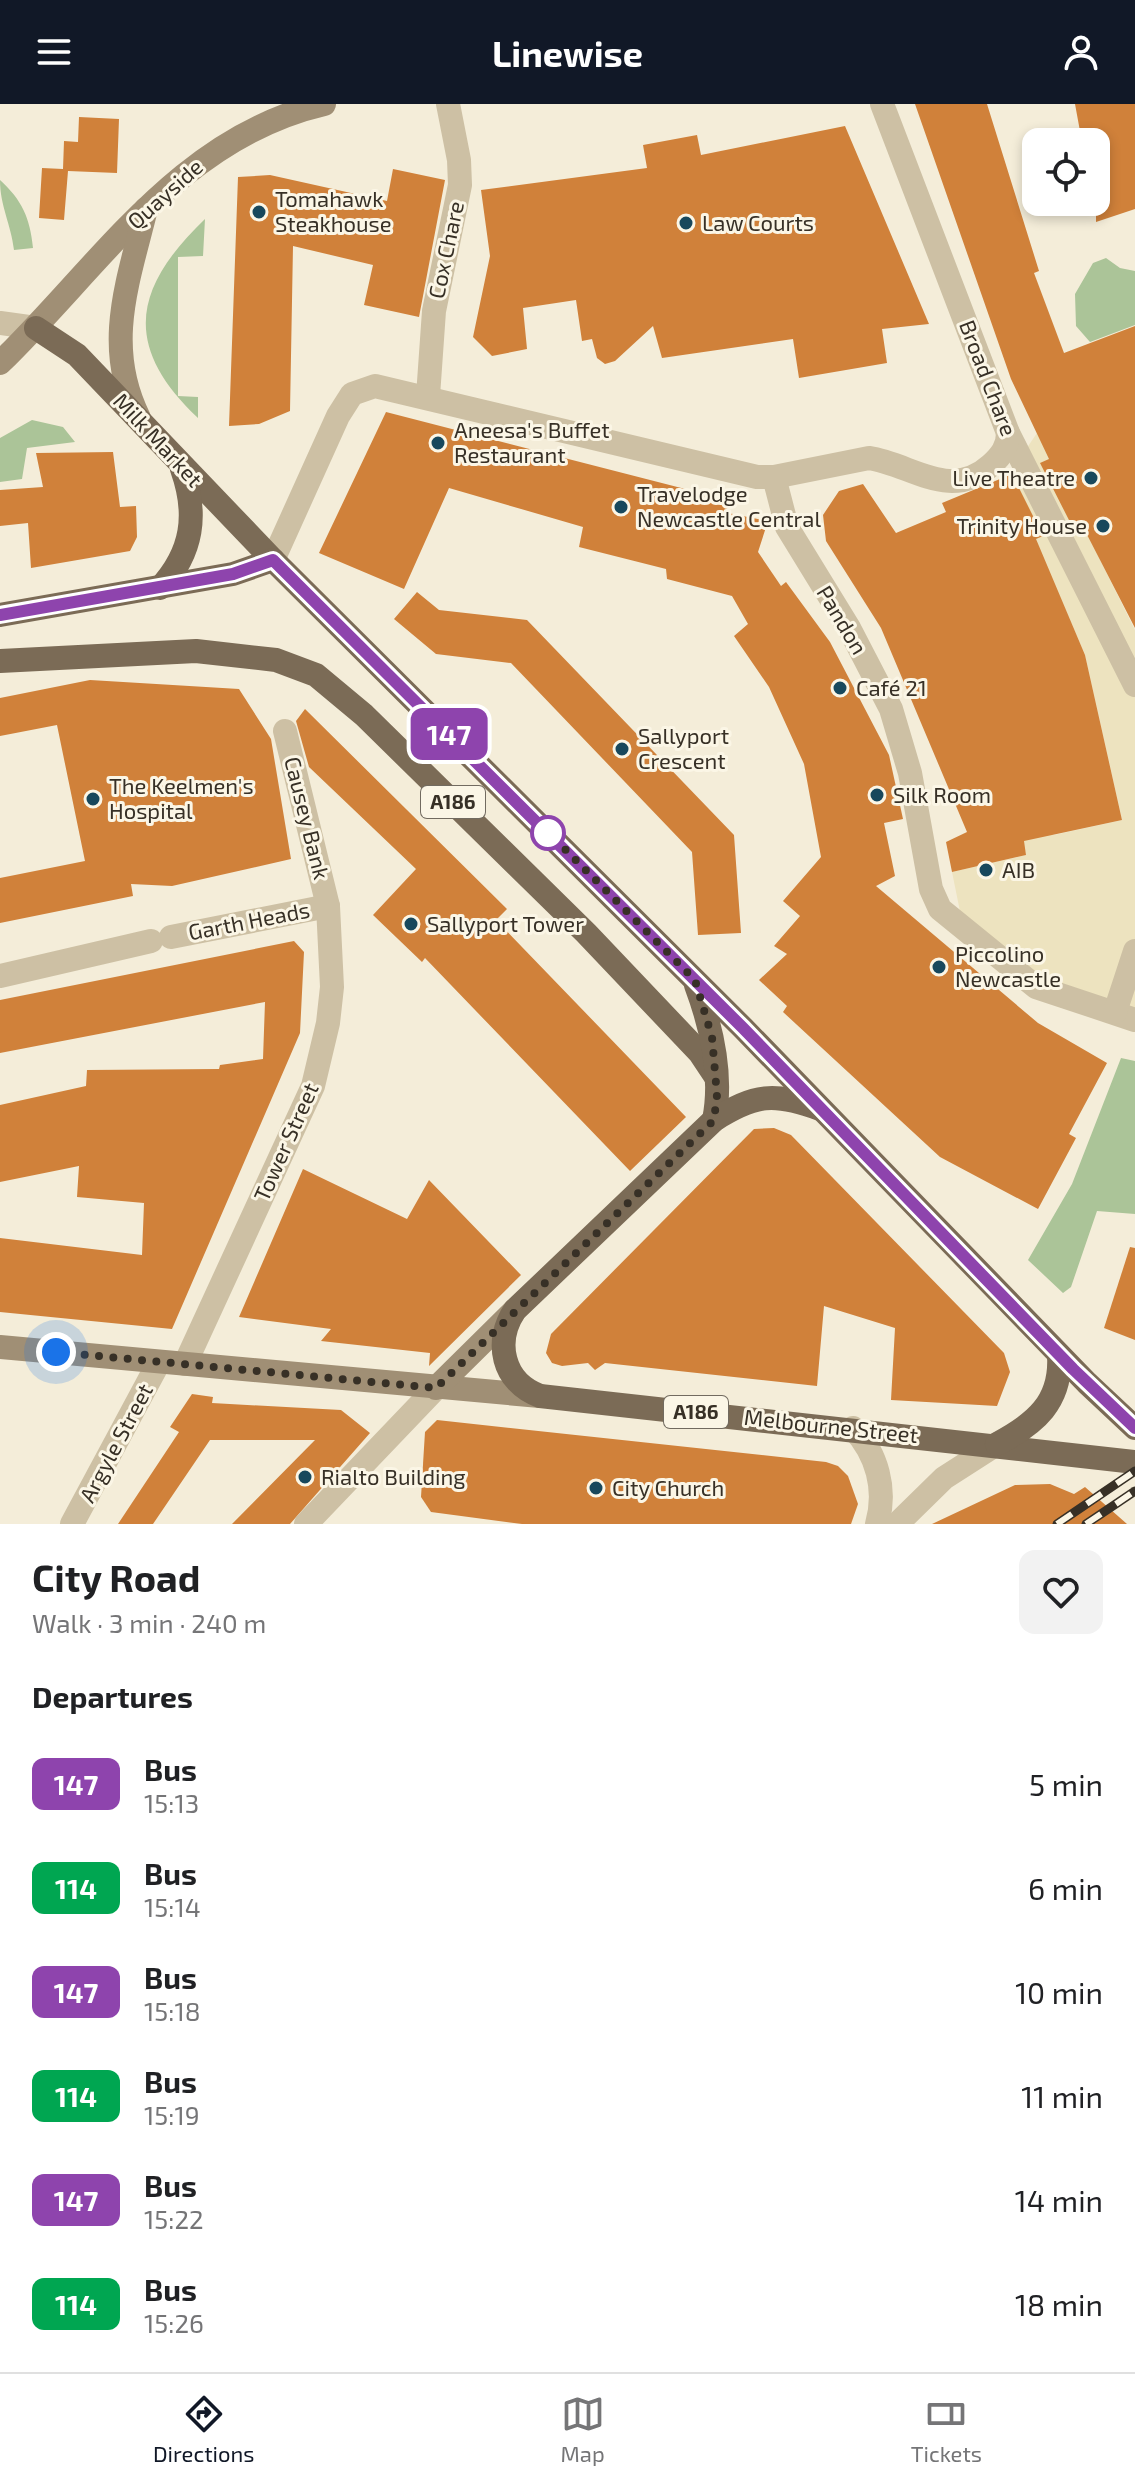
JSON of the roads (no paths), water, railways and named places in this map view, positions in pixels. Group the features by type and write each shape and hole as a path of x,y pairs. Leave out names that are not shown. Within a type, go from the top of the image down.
{"main road":[{"name":"Milk Market","path":"36,328 77,355 273,560"},
{"path":"160,588 182,560 191,530 192,498 181,464"},
{"path":"0,615 233,574 273,560"},
{"name":"A186","path":"273,560 695,980 1059,1355 1135,1428"},
{"name":"A186","path":"0,661 196,651 276,660 316,675 364,715 586,933 700,1053 716,1077"},
{"name":"A186","path":"695,980 712,1037 716,1077 714,1120"},
{"path":"540,1396 521,1386 503,1352 502,1334 515,1310 714,1120 744,1101 773,1097 823,1110"},
{"path":"997,1444 1042,1414 1056,1389 1059,1355"},
{"name":"Melbourne Street","path":"540,1396 853,1428 1135,1462"}],"street":[{"name":"Quayside","path":"0,363 147,207 232,139 270,121 324,104"},
{"name":"Cox Chare","path":"428,396 434,311 460,185 459,160 448,104"},
{"name":"Broad Chare","path":"882,104 1008,433 1135,685"},
{"path":"141,422 127,389 119,320 147,207"},
{"path":"0,323 36,328"},
{"path":"273,560 338,416 352,394 375,386 428,396 737,475 774,477 869,458 929,480 960,480 989,467 1006,448 1008,433"},
{"name":"Pandon","path":"774,477 787,527 849,628 891,709 910,773 931,889 940,909 1036,987 1125,1016"},
{"name":"Causey Bank","path":"285,731 328,906"},
{"name":"Garth Heads","path":"0,976 161,939 328,906"},
{"name":"Tower Street","path":"185,1364 313,1086 325,1037 332,987 328,906"},
{"path":"1125,1016 1134,961"},
{"path":"306,1524 515,1310"},
{"name":"Melbourne Street","path":"0,1347 540,1396"},
{"name":"Argyle Street","path":"72,1524 159,1362"},
{"path":"853,1428 865,1441 877,1471 881,1498 877,1524"},
{"path":"897,1524 944,1478 997,1444"}],"railway":[{"path":"1057,1524 1135,1471"},
{"path":"1086,1524 1135,1491"}],"place":[{"name":"Tomahawk Steakhouse","path":"259,212"},
{"name":"Law Courts","path":"686,223"},
{"name":"Aneesa's Buffet Restaurant","path":"438,443"},
{"name":"Live Theatre","path":"1091,478"},
{"name":"Travelodge Newcastle Central","path":"621,507"},
{"name":"Trinity House","path":"1103,526"},
{"name":"Café 21","path":"840,688"},
{"name":"Sallyport Crescent","path":"622,749"},
{"name":"Silk Room","path":"877,795"},
{"name":"The Keelmen's Hospital","path":"93,799"},
{"name":"AIB","path":"986,870"},
{"name":"Sallyport Tower","path":"411,924"},
{"name":"Piccolino Newcastle","path":"939,967"},
{"name":"Rialto Building","path":"305,1477"},
{"name":"City Church","path":"596,1488"}]}
